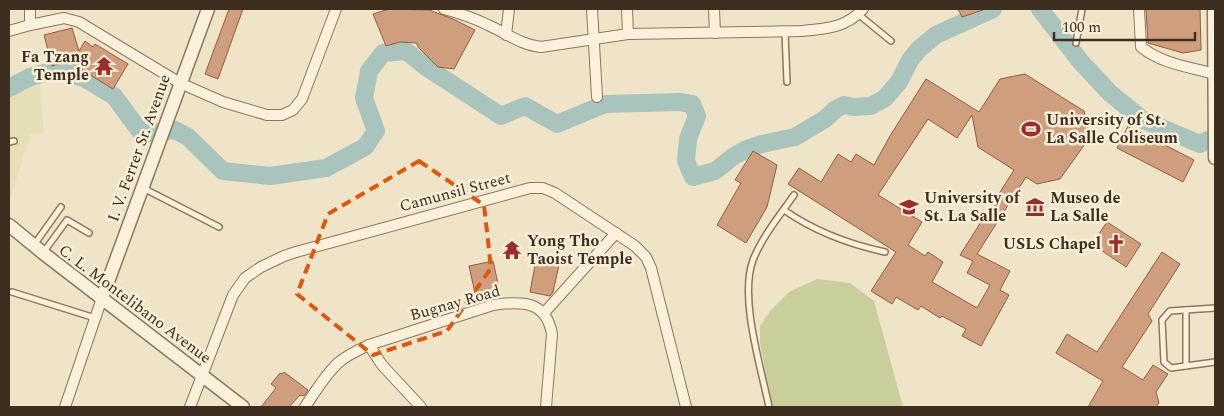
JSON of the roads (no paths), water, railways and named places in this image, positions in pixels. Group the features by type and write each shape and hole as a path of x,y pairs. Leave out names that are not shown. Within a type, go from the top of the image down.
{"street":[{"path":"30,9 30,25"},
{"name":"I. V. Ferrer Sr. Avenue","path":"102,298 164,124 208,9"},
{"path":"9,32 30,25 64,18 79,22 180,82 223,102 267,115 282,115 294,110 302,99 336,9"},
{"path":"444,9 481,22 525,44 541,46 628,34 801,31 837,26 860,12"},
{"path":"506,35 508,9"},
{"path":"592,9 597,97"},
{"path":"627,9 628,34"},
{"path":"714,9 715,33"},
{"path":"1139,9 1142,47 1150,54 1175,64 1215,74"},
{"path":"1214,9 1215,158"},
{"name":"Camunsil Street","path":"190,407 233,295 246,278 262,267 290,254 530,188 543,188 555,193 616,233 635,246 646,257 651,268 686,407"},
{"name":"C. L. Montelibano Avenue","path":"9,225 243,407"},
{"path":"546,407 552,334 550,324 544,313 616,233"},
{"path":"65,407 102,298"},
{"name":"Bugnay Road","path":"305,407 338,363 369,345 493,306 512,302 530,304 544,313"},
{"path":"369,345 382,365 421,407"}],"lane":[{"path":"1076,43 1082,9"},
{"path":"860,12 891,41"},
{"path":"785,31 787,82"},
{"path":"142,188 218,227"},
{"path":"769,407 749,308 749,276 754,259 794,195"},
{"path":"39,249 61,207"},
{"path":"784,210 796,218 842,240 884,252"},
{"path":"39,249 67,220 89,233"},
{"path":"12,292 95,318"},
{"path":"1215,308 1170,312 1162,320 1164,362 1171,368 1215,362"},
{"path":"1186,310 1186,366"}],"waterway":[{"path":"9,88 30,77 56,70 84,78 114,96 142,134 175,130 188,137 223,171 270,176 326,168 365,147 376,131 364,98 369,71 383,53 406,51 426,67 501,116 525,106 557,124 605,104 680,102 692,104 697,116 688,139 686,161 693,177 715,171 734,156 747,149 795,137 844,105 853,107 871,106 885,98 899,82 910,60 919,49 936,35 993,9"},
{"path":"1040,9 1080,61 1110,93 1143,120 1200,144 1208,140"}],"place":[{"name":"Fa Tzang Temple","path":"104,66"},
{"name":"University of St. La Salle Coliseum","path":"1031,129"},
{"name":"University of St. La Salle","path":"909,207"},
{"name":"Museo de La Salle","path":"1035,207"},
{"name":"USLS Chapel","path":"1116,244"},
{"name":"Yong Tho Taoist Temple","path":"512,250"}]}
